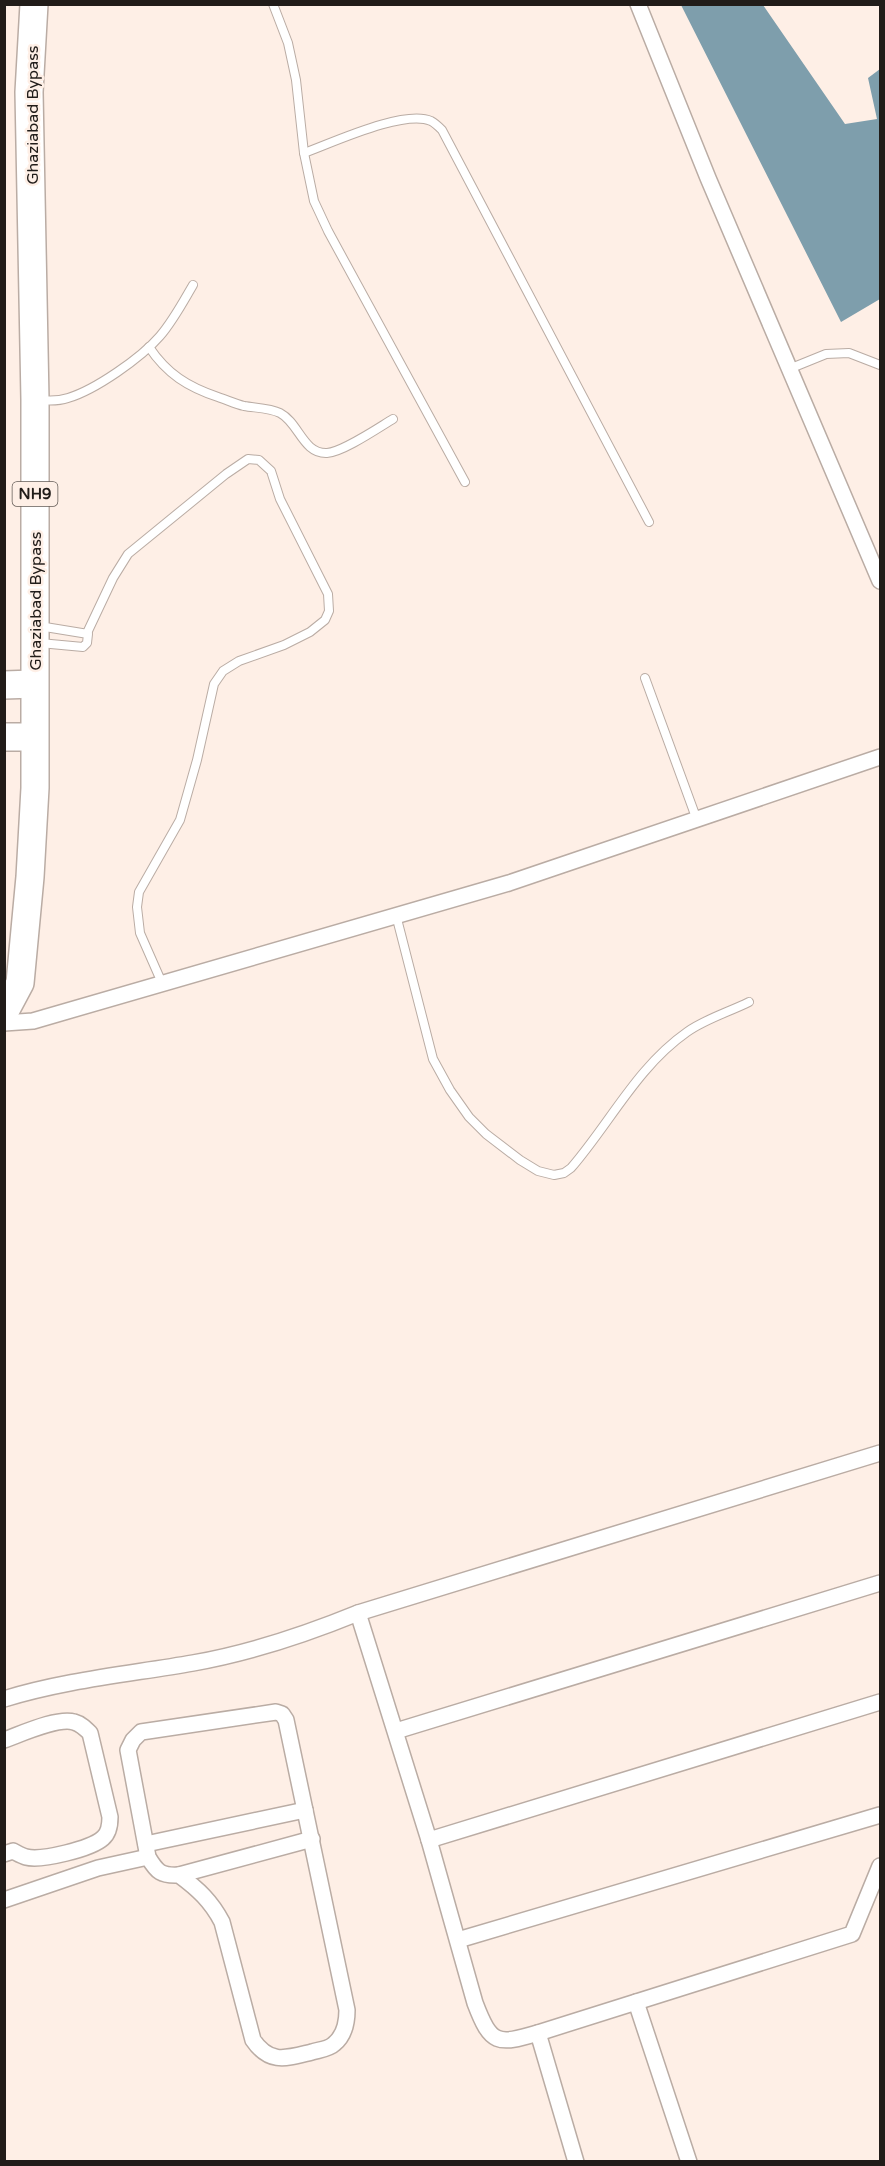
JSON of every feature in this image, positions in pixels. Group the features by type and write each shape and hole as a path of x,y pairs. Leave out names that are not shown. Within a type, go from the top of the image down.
{"highway":[{"name":"Ghaziabad Bypass","path":"4,1013 20,983 30,877 34,788 35,400 29,92 34,4"},
{"path":"4,685 34,684"},
{"path":"4,737 34,738"}],"street":[{"path":"638,4 789,369 880,581"},
{"path":"4,1023 33,1021 509,883 880,757"},
{"path":"4,1700 74,1682 194,1663 257,1649 306,1634 358,1613 880,1453"},
{"path":"396,1731 880,1583"},
{"path":"358,1613 429,1840 475,2003 488,2031 502,2041 538,2033 852,1934 880,1866"},
{"path":"429,1840 880,1702"},
{"path":"179,1875 200,1890 213,1905 222,1922 253,2040 260,2050 280,2058 318,2050 333,2045 342,2035 347,2022 347,2010 312,1839 286,1720 282,1714 276,1712 141,1732 133,1740 128,1750 147,1850 157,1871 168,1876 179,1875 312,1839"},
{"path":"4,1740 61,1721 73,1721 83,1726 90,1733 110,1816 110,1827 104,1838 50,1858 26,1857 13,1851 4,1854"},
{"path":"4,1900 147,1850 305,1810"},
{"path":"458,1940 880,1815"},
{"path":"636,2002 689,2162"},
{"path":"538,2033 576,2162"}],"lane":[{"path":"273,4 288,43 296,80 304,153 314,201 328,231 465,482"},
{"path":"304,153 381,124 405,119 420,118 432,122 442,130 649,522"},
{"path":"35,400 66,399 82,393 133,361 171,322 193,285"},
{"path":"149,347 159,362 184,383 243,406 278,412 297,427 309,447 318,452 328,453 339,450 393,419"},
{"path":"789,369 826,354 849,353 880,365"},
{"path":"35,634 83,647 87,643 87,633 113,578 128,554 226,474 248,459 259,460 271,471 280,499 328,594 329,611 325,620 310,632 284,645 239,661 223,671 214,684 180,820 139,892 137,907 140,933 162,983"},
{"path":"35,634 87,633"},
{"path":"645,678 697,819"},
{"path":"396,915 433,1059 450,1090 469,1117 486,1134 538,1171 554,1175 564,1173 571,1168 636,1082 664,1052 688,1032 749,1002"}],"water":[{"path":"681,5 763,5 845,124 877,119 868,78 880,69 880,299 841,322"}]}
